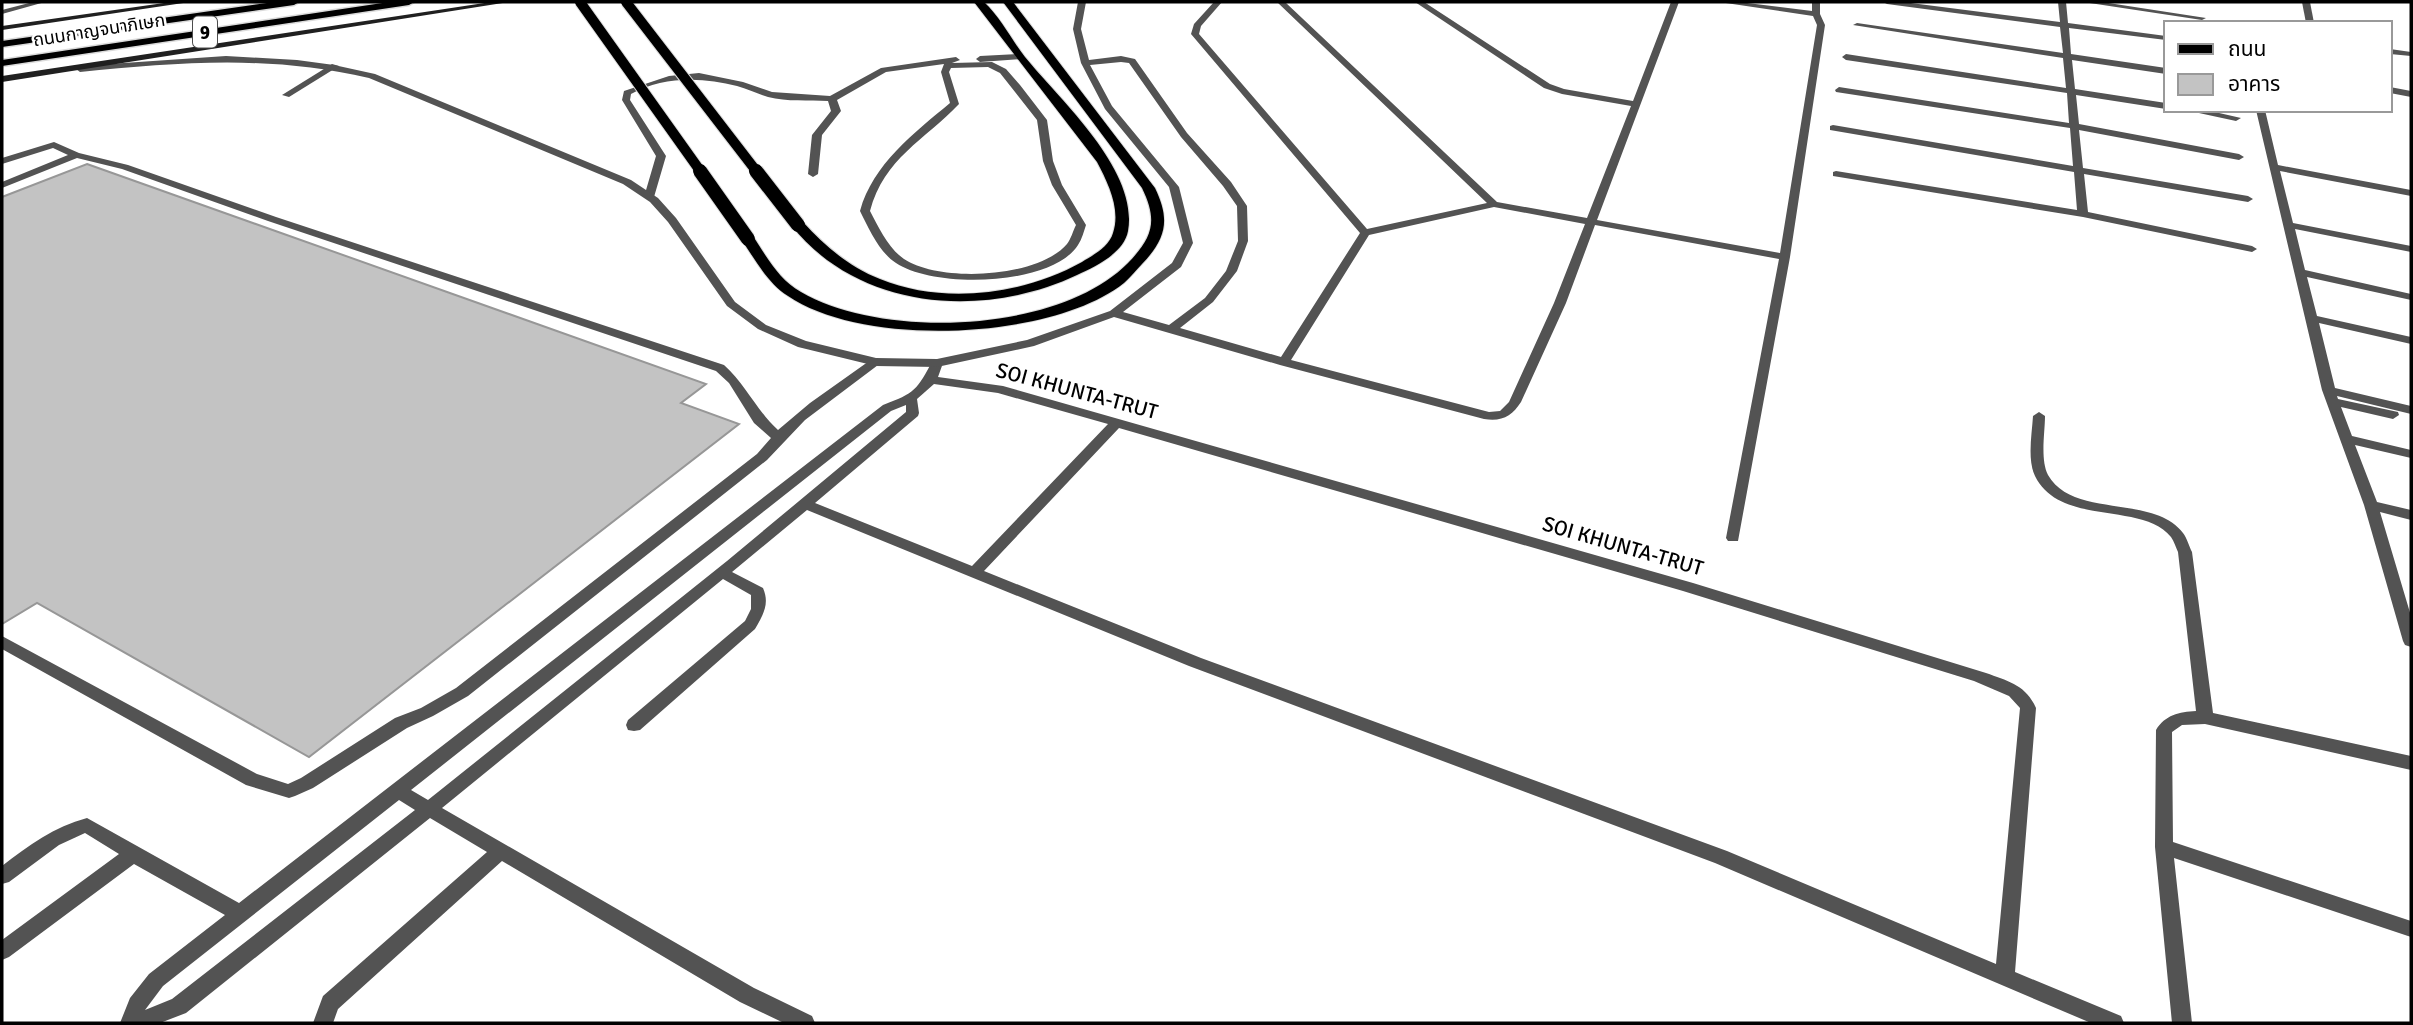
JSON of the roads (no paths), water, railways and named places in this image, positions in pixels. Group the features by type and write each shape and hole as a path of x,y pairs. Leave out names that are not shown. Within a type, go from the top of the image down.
{"highway":[{"name":"ถนนกาญจนาภิเษก","path":"2,44 294,2"},
{"name":"ถนนกาญจนาภิเษก","path":"2,63 409,2"}],"main road":[{"path":"2,28 186,2"},
{"path":"2,79 505,2"},
{"path":"580,2 774,278 796,296 853,318 910,327 1003,322 1034,316 1092,295 1138,264 1159,227 1157,208 1140,175 1007,2"},
{"path":"626,2 798,225 825,253 852,271 886,286 921,294 964,296 1019,293 1069,275 1107,250 1120,235 1123,220 1122,202 1107,168 979,2"}],"street":[{"path":"2,12 41,2"},
{"path":"66,70 221,57 286,59 335,66 372,76 627,182 649,197 672,220 731,304 762,327 802,344 876,362 937,363 1030,343 1114,313 1177,265 1188,243 1174,187 1108,107 1084,63 1077,29 1082,2"},
{"path":"1218,2 1197,26 1195,34 1365,233"},
{"path":"1281,2 1494,204"},
{"path":"1419,2 1547,86 1636,104"},
{"path":"1114,313 1284,362 1499,416 1510,410 1560,303 1588,223 1675,2"},
{"path":"1723,2 1816,14"},
{"path":"1733,538 1785,257 1821,25 1816,14 1816,2"},
{"path":"1887,2 2164,38"},
{"path":"2062,2 2083,214"},
{"path":"2087,2 2119,4 2202,18"},
{"path":"2306,2 2310,21"},
{"path":"1857,25 2164,71"},
{"path":"2392,51 2411,54"},
{"path":"649,197 661,156 626,100 627,93 634,89 669,79 699,76 740,84 771,94 832,99 884,70 1019,57"},
{"path":"1846,57 2164,106"},
{"path":"1084,63 1121,59 1132,61 1184,135 1227,184 1242,206 1243,241 1231,271 1209,300 1173,328"},
{"path":"948,63 989,64 1003,71 1042,120 1048,161 1056,185 1081,225 1078,239 1064,253 1023,272 978,278 941,274 907,265 895,258 872,226 865,211 870,192 909,142 956,104 945,72 948,63"},
{"path":"286,95 335,66"},
{"path":"1839,90 2074,126 2239,157"},
{"path":"2392,90 2411,94"},
{"path":"813,174 817,135 836,111 832,99"},
{"path":"2201,112 2236,118"},
{"path":"2260,112 2330,396 2371,505 2411,635"},
{"path":"1833,128 2248,199"},
{"path":"2,161 54,145 76,155 125,167 272,219 720,368 734,381 759,420 777,436"},
{"path":"2,185 76,155"},
{"path":"2273,167 2411,193"},
{"path":"1836,173 2083,214 2252,249"},
{"path":"1284,362 1365,233 1494,204 1785,257"},
{"path":"2289,229 2411,249"},
{"path":"2289,229 2411,259"},
{"path":"2299,272 2411,297"},
{"path":"2310,318 2411,340"},
{"path":"2,642 252,780 289,791 307,783 401,723 462,692 762,457 777,436 876,362"},
{"path":"130,1023 137,1005 156,981 887,408 911,399 932,380 937,363"},
{"name":"SOI KHUNTA-TRUT","path":"932,380 999,389 1688,587 1980,677 2013,690 2026,699 2028,708 2005,977"},
{"path":"2330,396 2411,410"},
{"path":"2330,396 2411,420"},
{"path":"137,1023 178,1006 430,809 723,573 913,413 911,399"},
{"path":"2039,416 2040,464 2042,476 2050,486 2077,501 2136,514 2159,523 2180,538 2185,552 2205,718"},
{"path":"973,573 1116,423"},
{"path":"2347,439 2411,454"},
{"path":"806,503 1195,662 1721,857 2114,1023"},
{"path":"2371,505 2411,515"},
{"path":"634,726 750,625 759,609 758,592 723,573"},
{"path":"2182,1023 2164,847 2164,730 2168,724 2182,719 2205,718 2411,763"},
{"path":"398,790 747,995 805,1023"},
{"path":"2,876 56,837 72,828 87,825 241,914"},
{"path":"2164,847 2411,929"},
{"path":"323,1023 330,1003 501,851"},
{"path":"2,951 133,854"}]}
